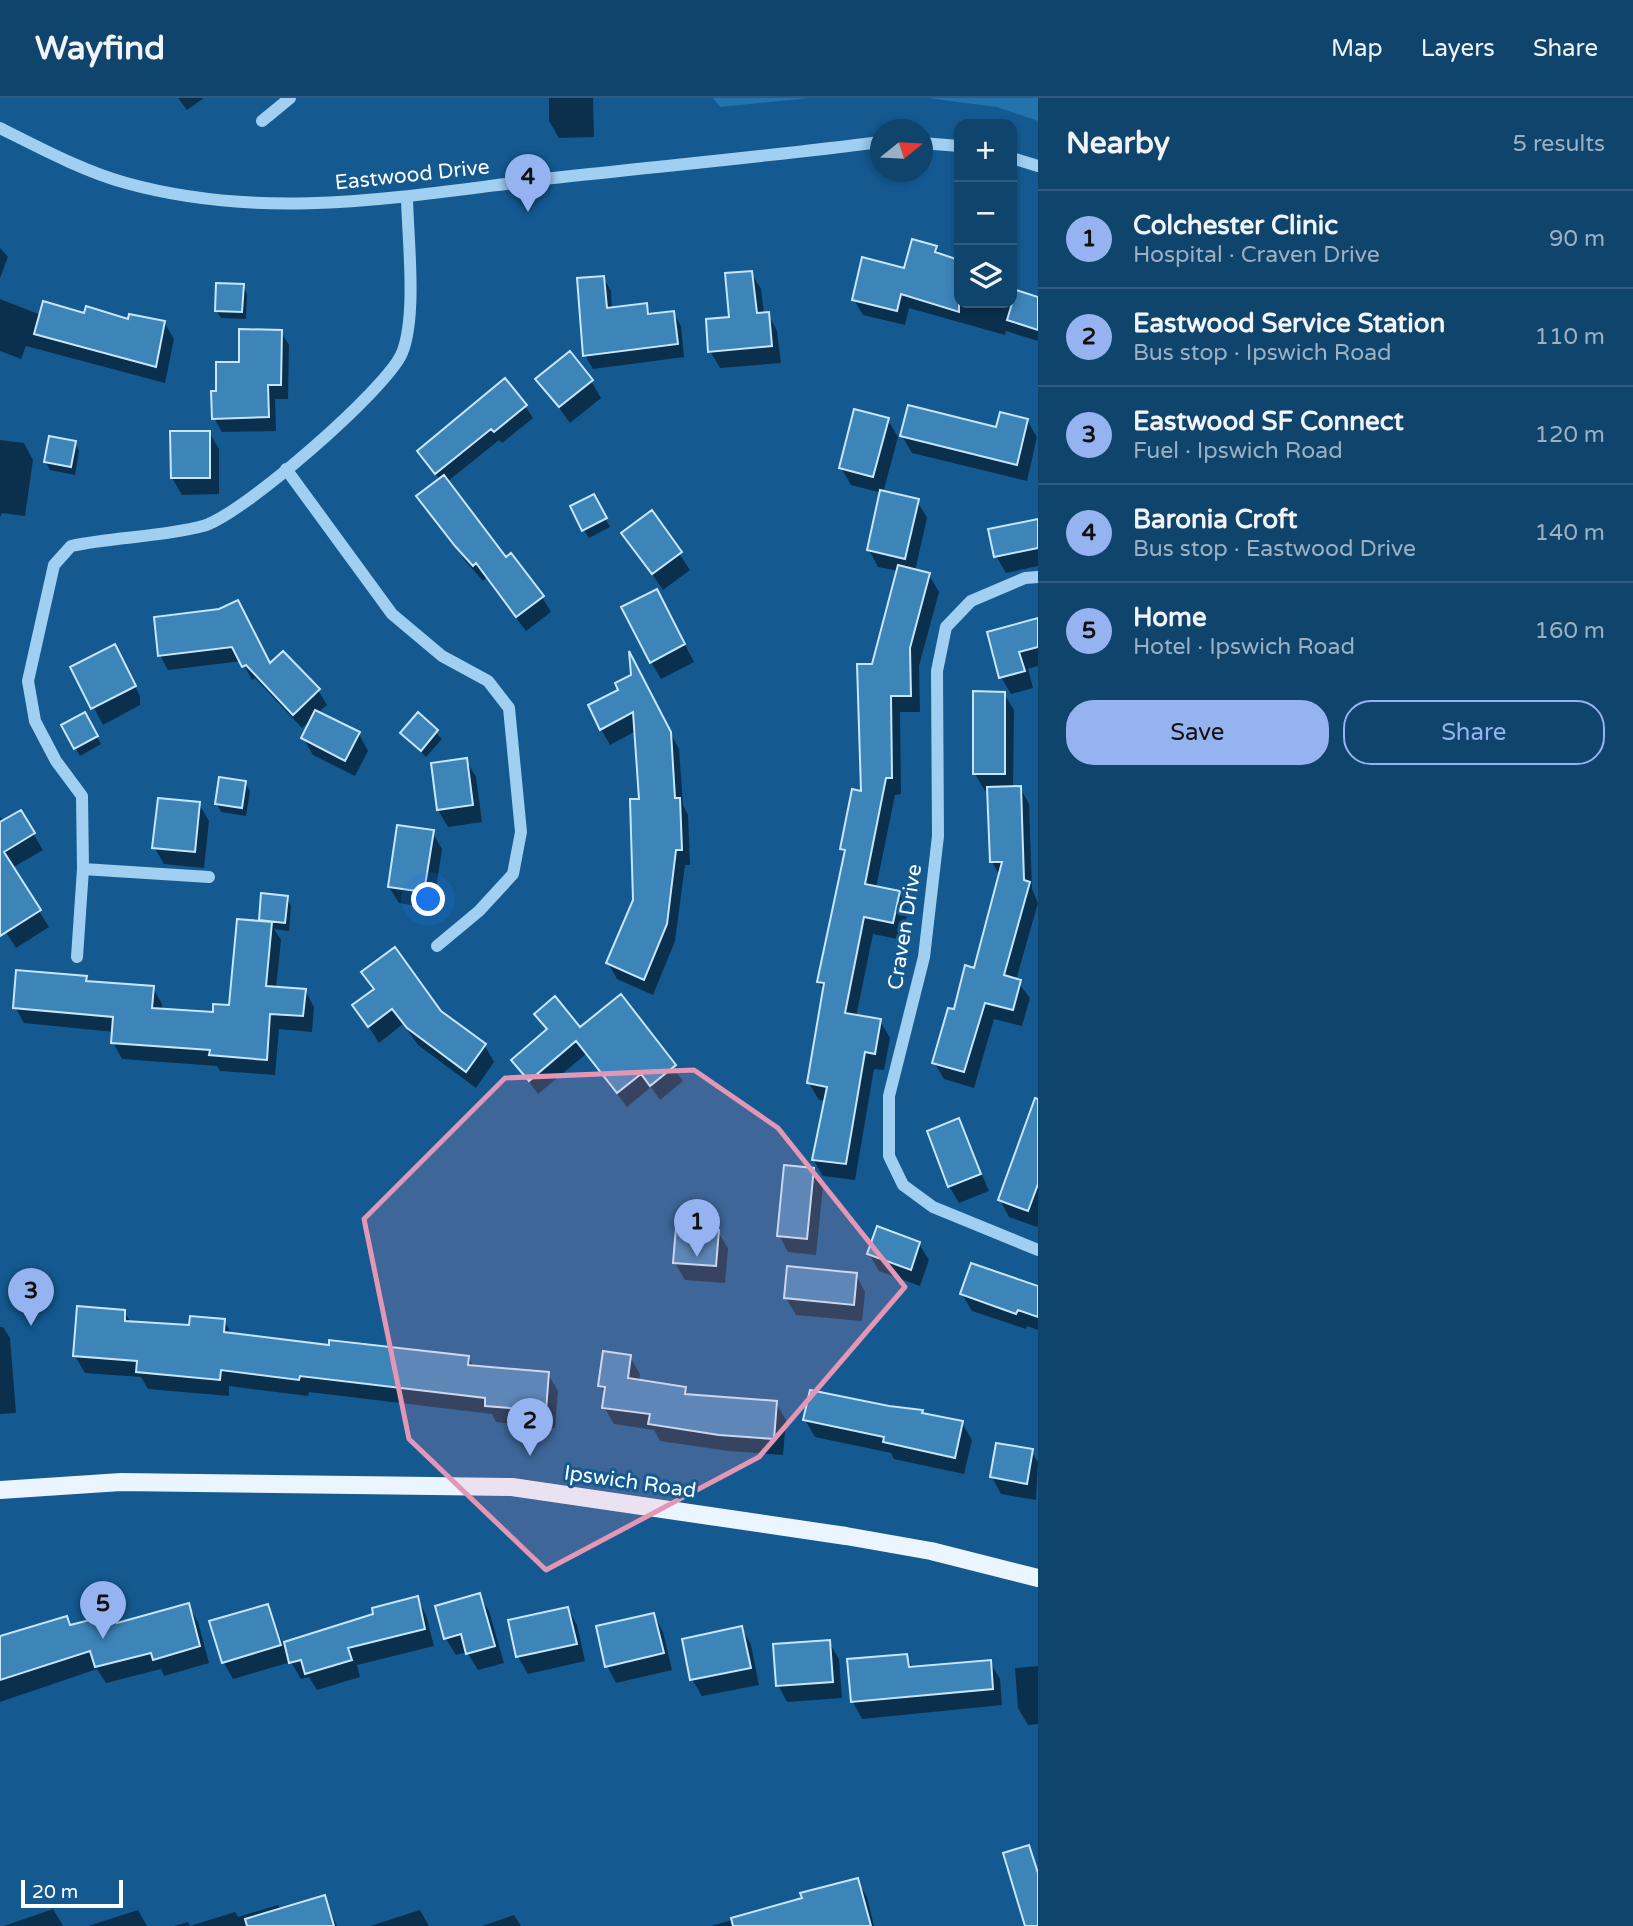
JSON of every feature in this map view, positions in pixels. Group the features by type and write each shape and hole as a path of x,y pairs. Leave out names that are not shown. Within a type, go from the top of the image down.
{"main road":[{"name":"Ipswich Road","path":"0,1490 121,1482 512,1487 931,1551 1038,1578"}],"street":[{"path":"262,121 290,98"},
{"name":"Eastwood Drive","path":"0,128 40,148 125,183 201,198 276,205 407,198 552,178 714,163 870,143"},
{"path":"933,143 954,145"},
{"path":"1017,160 1038,166"},
{"path":"77,957 83,870 82,796 56,761 34,721 28,681 54,565 71,545 204,526 248,502 384,383 402,352 409,318 407,198"},
{"path":"286,469 392,614 442,656 488,681 509,708 521,832 513,874 479,911 437,946"},
{"name":"Craven Drive","path":"1038,577 1025,578 971,601 946,627 937,671 938,836 924,957 889,1096 889,1156 903,1185 933,1208 1038,1250"},
{"path":"83,870 209,877"}],"highlighted area":[{"path":"694,1070 778,1128 905,1287 759,1457 546,1570 409,1439 364,1219 505,1078"}],"shaded area":[{"path":"713,98 810,98 720,107"},
{"path":"927,98 1038,98 1038,121 997,107"}],"building":[{"path":"912,239 937,246 935,252 954,258 954,308 959,308 959,312 901,294 897,311 852,300 862,257 904,268"},
{"path":"752,271 757,313 769,312 772,346 708,352 706,319 729,317 725,273"},
{"path":"604,276 607,308 647,303 648,314 674,311 678,344 583,356 577,278"},
{"path":"216,283 244,284 242,312 215,311"},
{"path":"1017,290 1038,297 1038,330 1007,320 1011,308 1017,308"},
{"path":"43,301 84,313 86,306 128,319 129,314 165,321 156,367 34,334"},
{"path":"239,329 282,330 281,385 268,385 269,417 212,419 211,391 216,391 216,362 239,362"},
{"path":"570,351 593,380 559,407 535,379"},
{"path":"505,378 527,405 494,432 491,429 435,474 417,451"},
{"path":"908,405 996,427 1000,412 1028,419 1017,465 900,436"},
{"path":"854,409 889,418 873,477 839,468"},
{"path":"170,431 210,431 210,478 171,478"},
{"path":"49,436 76,441 71,467 44,462"},
{"path":"444,475 506,557 511,553 544,596 516,617 476,563 473,566 455,546 416,496"},
{"path":"880,490 919,499 905,559 867,550"},
{"path":"594,494 607,518 582,531 570,506"},
{"path":"652,510 682,552 652,574 621,533"},
{"path":"1038,519 1038,548 994,557 988,529"},
{"path":"898,565 930,573 910,648 911,696 891,696 892,778 886,778 865,884 900,891 893,923 864,917 845,1013 881,1019 875,1054 865,1052 846,1164 812,1160 827,1087 807,1083 824,983 817,982 845,850 840,849 852,789 861,791 857,664 872,664"},
{"path":"657,589 685,644 650,663 621,607"},
{"path":"238,600 270,663 283,651 320,689 293,715 246,665 242,667 232,647 158,656 154,617 219,609"},
{"path":"1038,618 1038,647 1019,652 1025,671 999,678 987,632"},
{"path":"115,644 136,686 91,709 70,667"},
{"path":"629,651 671,732 675,798 680,798 682,850 676,850 667,924 644,980 606,963 633,900 630,799 639,799 633,712 600,730 588,705 618,690 615,683 631,675"},
{"path":"973,691 1005,692 1005,774 973,774"},
{"path":"315,710 360,732 345,761 301,738"},
{"path":"85,712 98,736 74,749 61,725"},
{"path":"418,712 438,730 421,751 400,733"},
{"path":"467,758 473,805 437,810 431,763"},
{"path":"219,777 246,781 242,808 215,804"},
{"path":"1021,786 1024,880 1030,882 1004,975 1021,980 1013,1010 985,1003 964,1072 932,1063 948,1008 954,1009 965,965 974,968 1002,862 990,862 987,787"},
{"path":"158,798 200,802 195,852 152,848"},
{"path":"21,810 35,833 4,852 41,910 0,936 0,822"},
{"path":"397,825 434,830 424,892 388,887"},
{"path":"261,893 288,896 285,923 259,920"},
{"path":"237,919 272,922 266,986 306,989 303,1016 270,1014 267,1060 209,1055 210,1050 111,1043 113,1017 13,1008 16,970 87,976 86,981 154,986 152,1008 213,1012 213,1004 229,1005"},
{"path":"395,947 441,1011 486,1044 466,1072 407,1028 392,1009 368,1027 352,1005 374,989 361,972"},
{"path":"621,994 676,1065 650,1086 641,1074 617,1093 576,1041 529,1081 511,1060 547,1029 534,1014 555,996 580,1027"},
{"path":"1035,1098 1038,1099 1038,1184 1028,1211 998,1200"},
{"path":"959,1118 981,1174 948,1187 927,1131"},
{"path":"784,1165 814,1168 807,1239 777,1236"},
{"path":"877,1226 920,1242 911,1270 867,1254"},
{"path":"676,1227 719,1230 716,1266 673,1263"},
{"path":"971,1263 1038,1286 1038,1317 1018,1310 1016,1314 960,1294"},
{"path":"787,1266 857,1273 854,1305 784,1298"},
{"path":"77,1306 125,1310 125,1321 189,1325 190,1316 225,1319 224,1332 329,1345 329,1340 469,1356 468,1365 549,1372 546,1411 485,1406 485,1398 300,1376 299,1380 221,1370 220,1380 136,1372 137,1361 73,1356"},
{"path":"603,1351 631,1355 628,1378 686,1387 685,1394 777,1401 774,1439 719,1435 648,1424 650,1414 602,1408 605,1387 598,1386"},
{"path":"810,1390 923,1410 922,1413 963,1421 955,1458 883,1442 884,1437 803,1420"},
{"path":"996,1443 1033,1449 1027,1484 990,1477"},
{"path":"480,1593 495,1646 466,1654 461,1634 444,1639 435,1606"},
{"path":"418,1596 425,1629 348,1648 352,1660 305,1674 301,1660 289,1663 284,1642 373,1614 372,1608"},
{"path":"189,1603 200,1646 153,1660 151,1653 95,1667 90,1651 0,1680 0,1636 67,1616 70,1625 114,1614 117,1623"},
{"path":"268,1604 281,1645 222,1663 209,1621"},
{"path":"568,1607 577,1644 516,1657 508,1620"},
{"path":"654,1613 664,1653 605,1667 596,1626"},
{"path":"742,1626 751,1668 690,1680 682,1639"},
{"path":"830,1640 833,1682 776,1686 773,1644"},
{"path":"907,1654 909,1667 991,1660 993,1689 851,1702 847,1659"},
{"path":"1029,1845 1038,1873 1038,1926 1025,1926 1003,1853"},
{"path":"858,1878 871,1926 733,1926 731,1918 802,1898 800,1893"},
{"path":"325,1895 334,1926 247,1926 245,1919"}],"place":[{"name":"Baronia Croft","path":"528,212"},
{"name":"Colchester Clinic","path":"697,1257"},
{"name":"Eastwood SF Connect","path":"31,1326"},
{"name":"Eastwood Service Station","path":"530,1456"},
{"name":"Home","path":"103,1639"}]}
